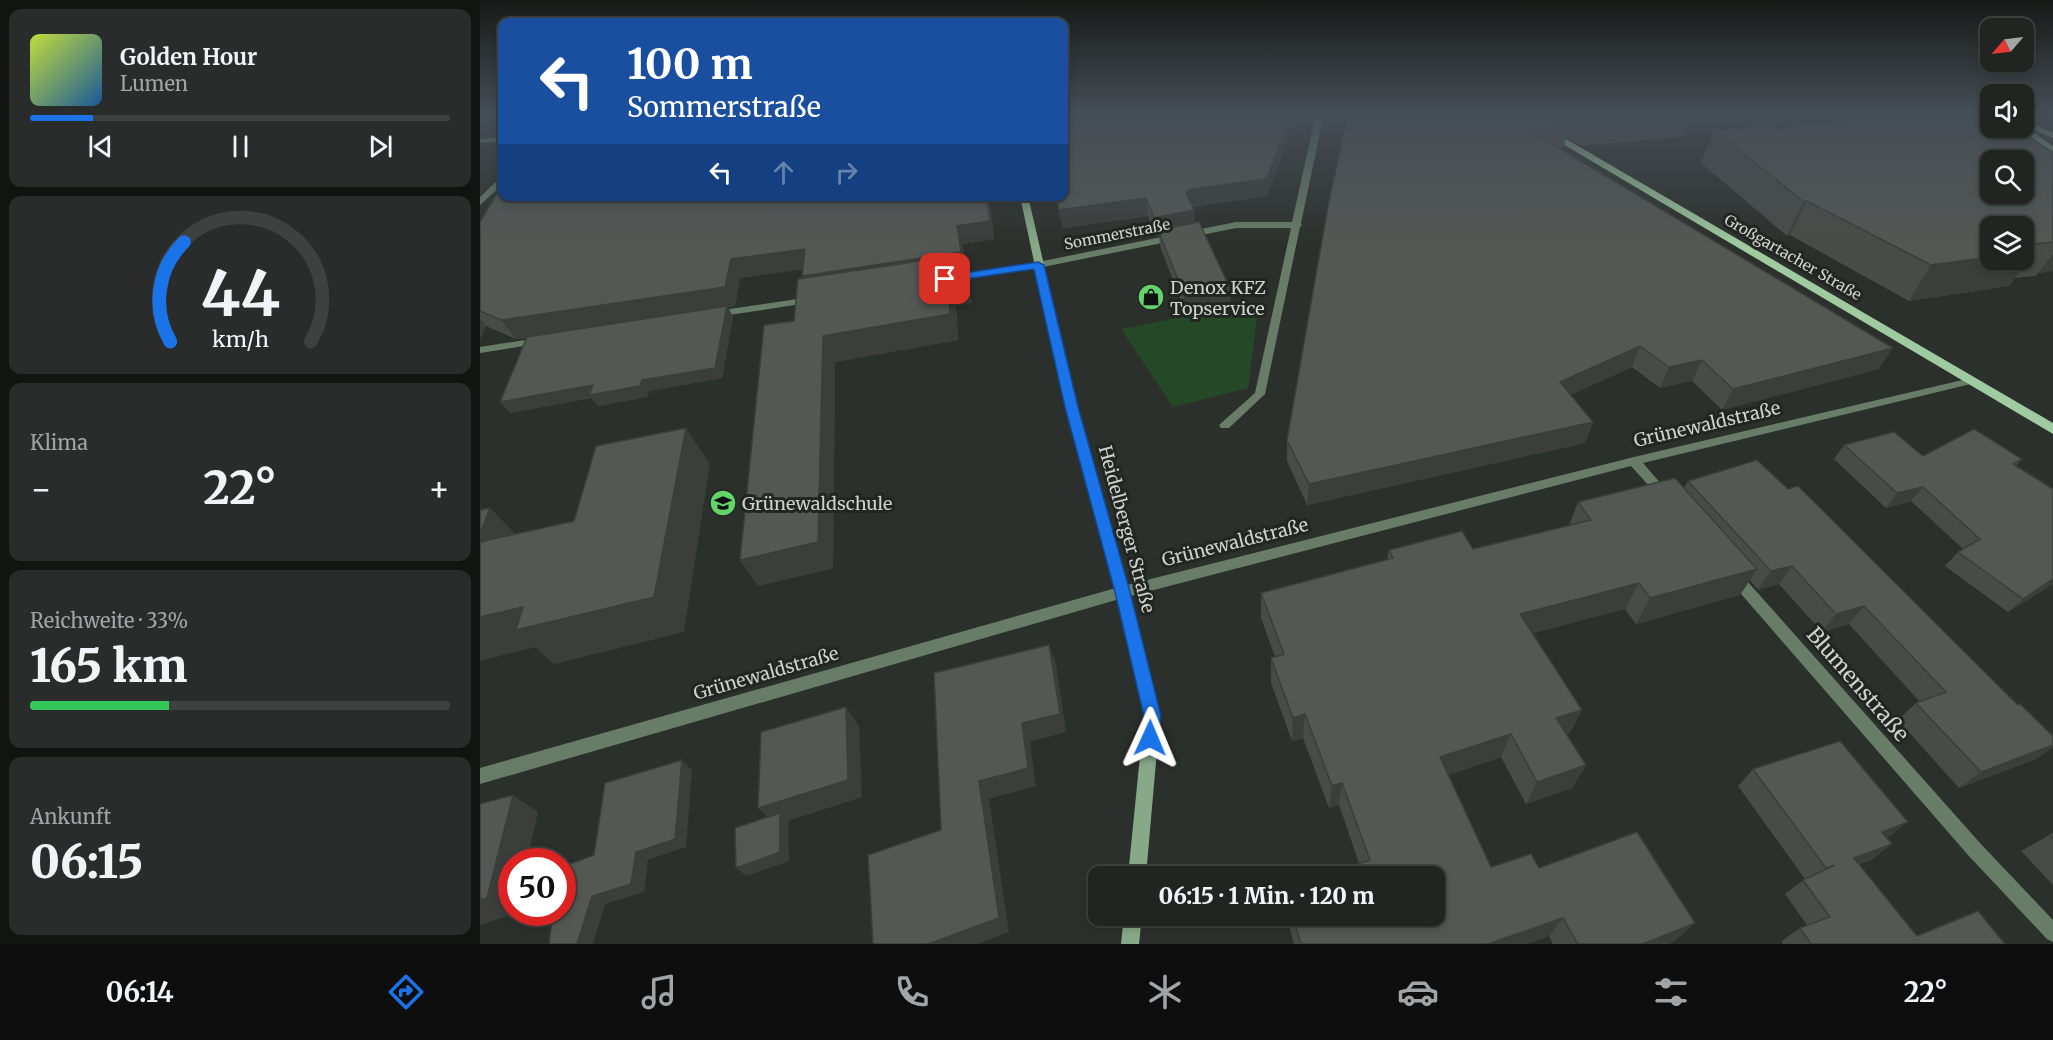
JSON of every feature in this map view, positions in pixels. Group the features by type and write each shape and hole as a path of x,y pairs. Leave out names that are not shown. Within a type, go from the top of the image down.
{"main road":[{"name":"Großgartacher Straße","path":"1591,158 2053,429"},
{"name":"Heidelberger Straße","path":"1025,201 1071,407 1123,592 1152,716 1138,866"},
{"path":"1130,944 1132,926"}],"street":[{"path":"1225,425 1260,394 1311,158"},
{"path":"480,202 498,189"},
{"name":"Sommerstraße","path":"945,279 1038,265 1236,225 1298,225"},
{"path":"701,316 817,299"},
{"path":"480,350 550,340"},
{"name":"Grünewaldstraße","path":"480,776 1123,592 1634,461 1971,381"},
{"path":"1634,461 1672,505"},
{"name":"Blumenstraße","path":"1727,567 1974,849 2053,933"}],"green space":[{"path":"1259,302 1248,388 1173,407 1121,329"}],"building":[{"path":"1068,158 1275,158 1267,179 1192,189 1186,192 1194,210 1154,218 1146,198 1059,210 1057,201 1068,201"},
{"path":"1338,158 1576,158 1893,348 1733,389 1702,360 1669,367 1640,346 1560,382 1593,422 1309,484 1287,440"},
{"path":"1749,158 1980,158 1980,204 2034,204 2034,158 2053,158 2053,242 2034,244 2034,216 1980,216 1980,258 1931,265 1807,201 1804,202"},
{"path":"498,193 498,201 987,201 990,221 957,226 961,252 802,276 805,249 731,259 725,287 501,320 480,311 480,222"},
{"path":"1199,222 1230,288 1184,295 1158,230"},
{"path":"961,255 965,277 948,280 950,314 823,336 818,542 740,560 764,325 794,321 798,279"},
{"path":"727,306 715,368 642,380 640,386 589,395 593,385 500,402 527,337"},
{"path":"686,428 654,597 516,630 523,607 480,617 480,542 574,521 596,446"},
{"path":"1974,429 2022,459 2013,464 2053,489 2053,579 2023,599 1958,552 1980,539 1923,487 1897,493 1844,445 1894,432 1923,456"},
{"path":"1757,460 1788,489 1798,486 2018,705 2020,704 2053,736 2053,745 1981,772 1916,703 1946,692 1864,606 1836,614 1792,566 1771,571 1688,481"},
{"path":"1675,478 1757,569 1650,598 1639,583 1520,614 1582,710 1556,718 1586,765 1537,782 1511,734 1440,757 1491,867 1531,854 1539,868 1637,832 1695,923 1643,944 1578,944 1563,918 1488,944 1301,944 1295,926 1445,926 1445,866 1351,866 1370,860 1342,783 1332,786 1305,714 1293,718 1271,658 1284,654 1261,593 1393,558 1389,550 1462,531 1473,549 1591,520 1578,502"},
{"path":"490,508 480,534 480,510"},
{"path":"1049,645 1060,714 1022,723 1028,768 979,781 999,918 928,944 873,944 868,855 941,830 934,673"},
{"path":"846,707 848,780 758,808 761,732"},
{"path":"1840,741 1908,822 1882,832 1892,844 1854,858 1917,936 1978,911 2005,944 1811,944 1800,928 1830,917 1803,880 1835,865 1826,868 1753,769"},
{"path":"682,760 675,839 636,852 631,884 592,896 577,944 549,944 551,926 576,926 576,862 594,855 605,783"},
{"path":"513,795 487,898 480,900 480,804"},
{"path":"780,813 780,852 736,868 735,828"}],"place":[{"name":"Denox KFZ Topservice","path":"1151,297"},
{"name":"Grünewaldschule","path":"723,503"}],"route":[{"path":"945,279 1038,265 1071,407 1123,592 1152,716 1150,738"}]}
